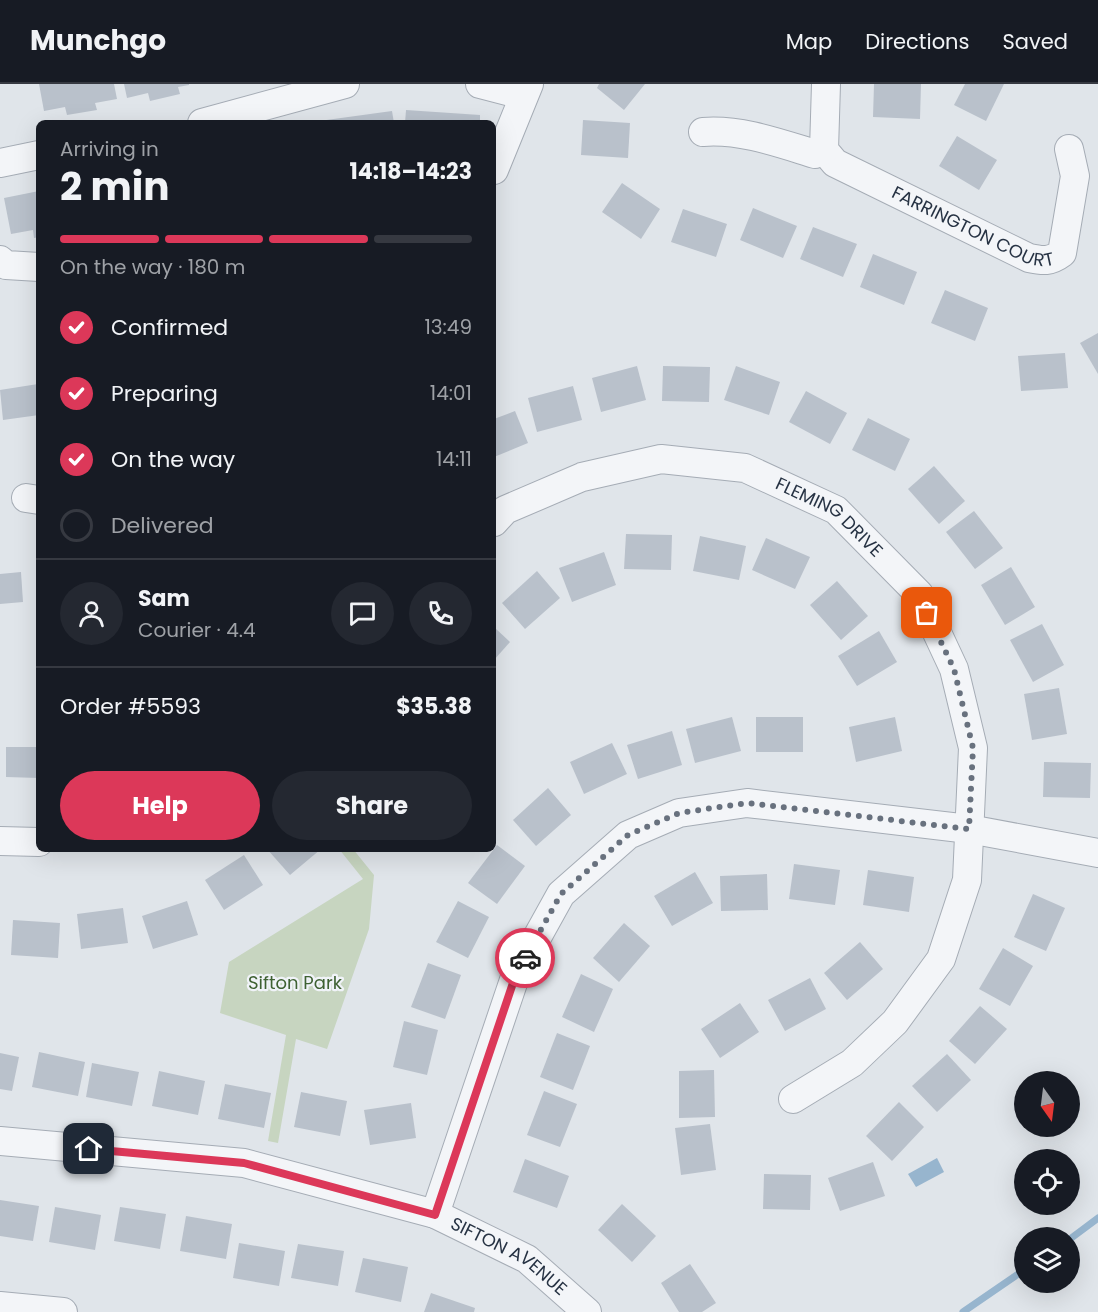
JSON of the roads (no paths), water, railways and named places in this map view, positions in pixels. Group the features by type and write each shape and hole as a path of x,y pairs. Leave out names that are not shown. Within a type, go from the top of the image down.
{"street":[{"path":"213,120 345,84"},
{"path":"480,84 526,89 496,165"},
{"path":"703,132 712,131 764,139 814,154 824,150 826,84"},
{"name":"FARRINGTON COURT","path":"824,150 835,163 1029,258 1044,261 1053,260 1062,253 1075,176 1069,149"},
{"path":"0,163 36,155"},
{"path":"0,260 6,265 36,267"},
{"name":"FLEMING DRIVE","path":"496,520 506,510 582,477 661,459 745,468 836,510 919,594 954,669 973,748 967,879 941,959 895,1022 852,1063 793,1099"},
{"path":"435,1215 515,977 561,894 628,835 679,813 747,803 969,829 1098,854"},
{"path":"0,841 36,842"},
{"name":"SIFTON AVENUE","path":"0,1141 244,1163 435,1215 527,1259 587,1312"},
{"path":"0,1306 63,1312"}],"water":[{"path":"937,1158 944,1172 916,1187 908,1174"}],"waterway":[{"path":"1080,1232 1098,1218"},
{"path":"963,1312 1014,1277"}],"park label":[{"name":"Sifton Park","path":"295,983"}]}
